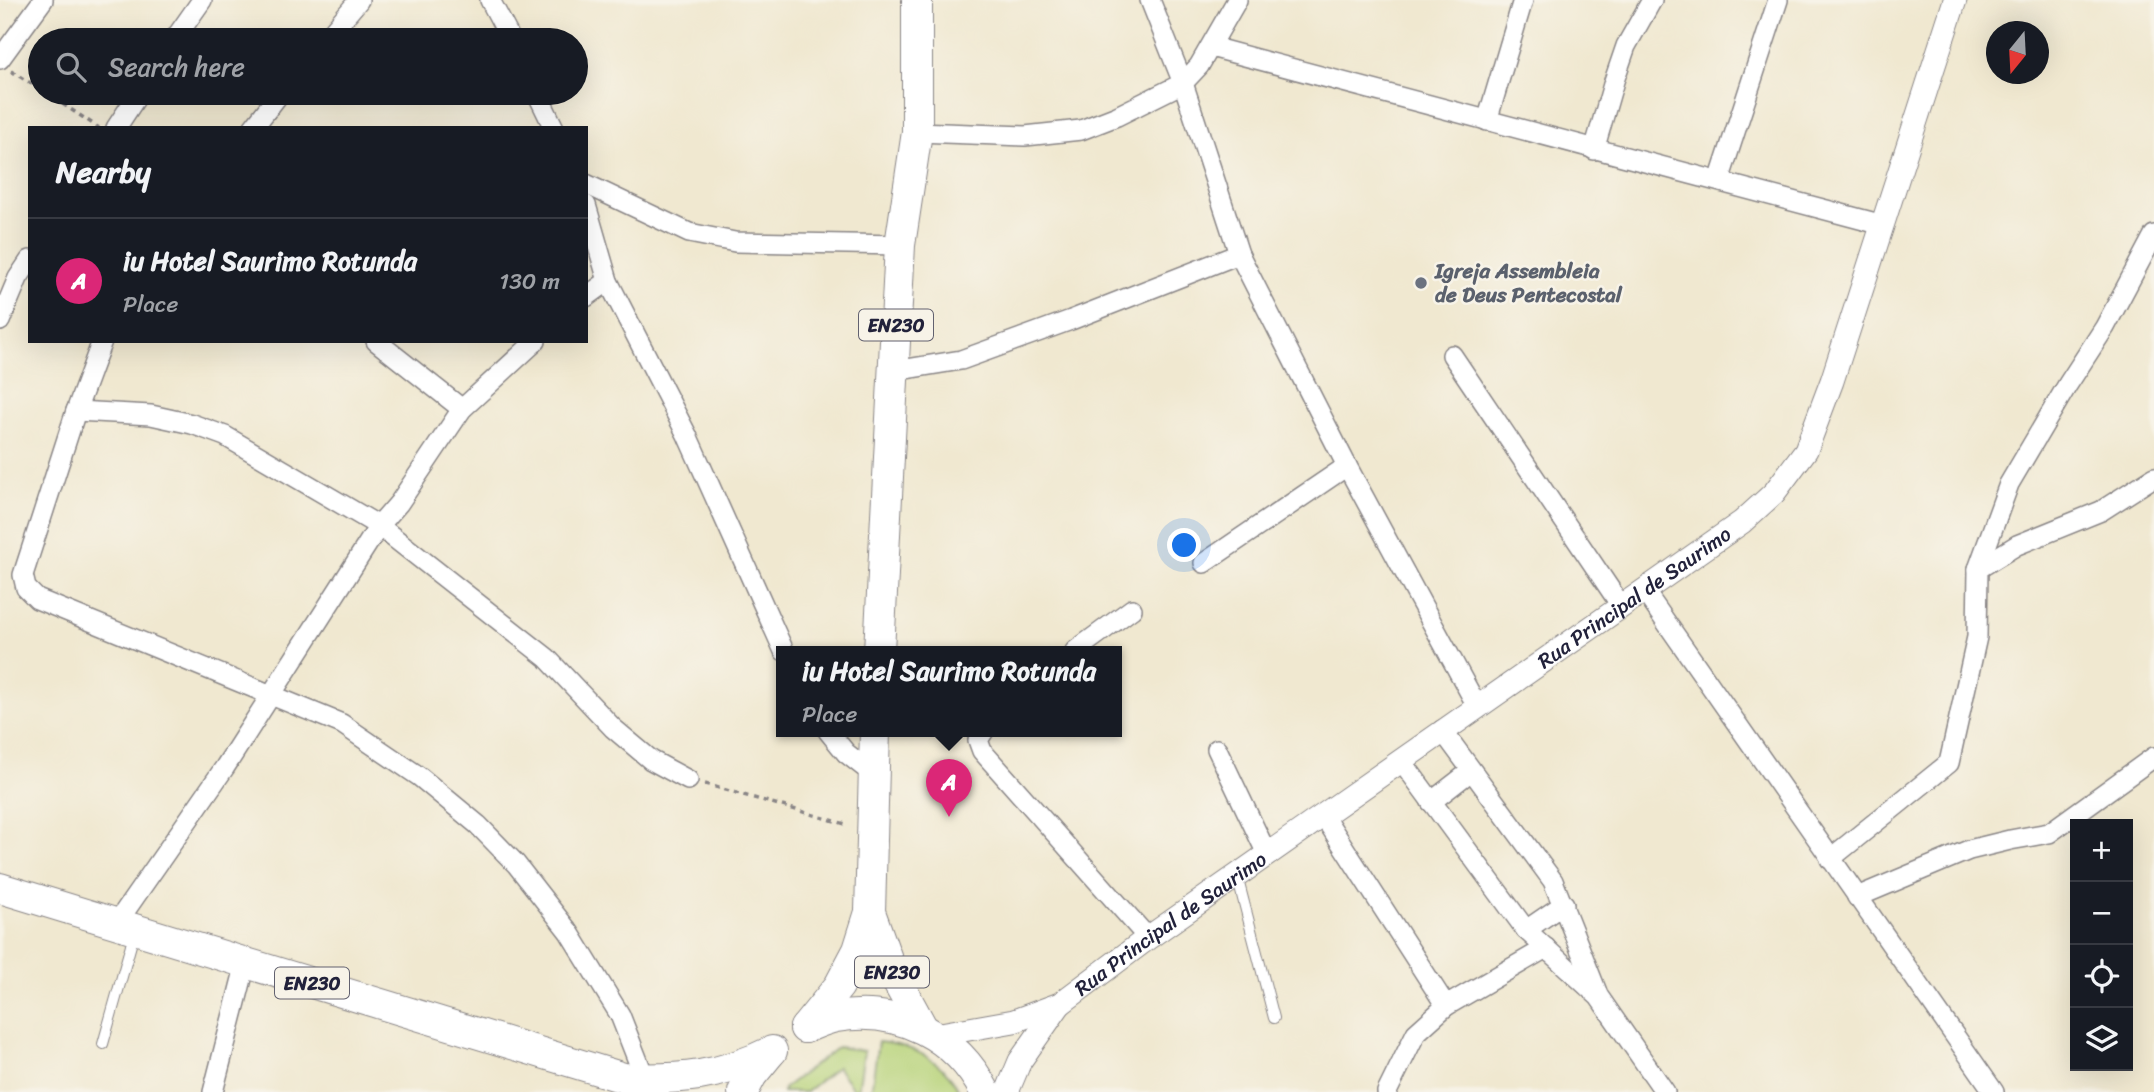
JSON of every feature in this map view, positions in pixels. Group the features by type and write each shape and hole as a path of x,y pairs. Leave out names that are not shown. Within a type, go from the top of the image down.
{"main road":[{"name":"EN230","path":"880,646 900,245 917,132 917,0"},
{"name":"EN230","path":"805,1028 839,986 858,950 870,912 875,737"},
{"name":"EN230","path":"0,888 639,1083 695,1077 732,1068 772,1051 805,1028 833,1018 863,1014 894,1017 929,1031 958,1053 977,1075 985,1092"},
{"name":"EN230","path":"870,912 891,970 929,1031"},
{"name":"EN230","path":"743,1092 752,1075 772,1051"}],"street":[{"path":"5,64 43,0"},
{"path":"182,28 202,0"},
{"path":"335,28 359,0"},
{"path":"490,0 505,28"},
{"path":"1150,0 1183,83 1239,254 1347,466 1476,706"},
{"path":"917,132 1025,136 1081,130 1117,116 1183,83 1199,66 1237,0"},
{"path":"1487,121 1523,0"},
{"path":"1594,150 1626,46 1652,0"},
{"path":"1719,181 1778,0"},
{"name":"Rua Principal de Saurimo","path":"1060,1004 1148,938 1476,706 1645,592 1759,508 1793,470 1805,450 1832,382 1955,0"},
{"path":"1211,47 1883,225"},
{"path":"117,126 131,105"},
{"path":"255,126 271,105"},
{"path":"543,105 553,126"},
{"path":"588,185 689,233 735,242 900,245"},
{"path":"588,212 608,281 687,435 782,646"},
{"path":"1830,859 1949,762 1977,637 1978,569 2010,484 2068,384 2105,327 2154,235"},
{"path":"894,370 961,360 1239,254"},
{"path":"0,321 18,278 28,263"},
{"path":"588,296 608,281"},
{"path":"101,343 76,411 23,575 26,588 37,599 342,724 420,777 478,825 516,864 569,932 620,1015 639,1083"},
{"path":"379,343 462,409"},
{"path":"125,927 299,649 379,527 399,503 462,409 534,343"},
{"path":"1451,355 1622,607"},
{"path":"76,411 151,415 191,424 225,436 379,527 547,658 613,729 651,760 688,780"},
{"path":"1204,563 1347,466"},
{"path":"1978,569 2017,545 2101,511 2154,477"},
{"path":"1645,592 1994,1092"},
{"path":"1081,646 1132,609"},
{"path":"1442,730 1553,881 1599,997"},
{"path":"833,737 846,753 873,774"},
{"path":"980,737 978,740 982,751 1148,938"},
{"path":"1216,749 1267,854"},
{"path":"1857,897 1969,850 2049,833 2154,757"},
{"path":"1401,760 1526,930 1599,997 1665,1092"},
{"path":"1431,802 1471,771"},
{"path":"1323,815 1446,1006"},
{"path":"1526,930 1564,904"},
{"path":"1387,1092 1416,1033 1446,1006 1546,948"},
{"path":"213,1092 246,963"},
{"path":"929,1031 1014,1021 1060,1004"},
{"path":"1007,1092 1020,1061 1060,1004"}],"lane":[{"path":"1237,875 1275,1018"},
{"path":"103,1044 125,927"}],"path":[{"path":"5,64 28,80"},
{"path":"64,105 96,126"},
{"path":"688,780 826,817 874,835"}],"green space":[{"path":"878,1042 902,1046 924,1055 943,1069 958,1088 954,1092 871,1092"},
{"path":"838,1047 864,1051 858,1092 837,1067 806,1092 783,1092 784,1088"}],"place":[{"name":"Igreja Assembleia de Deus Pentecostal","path":"1421,283"},
{"name":"iu Hotel Saurimo Rotunda","path":"949,817"}]}
